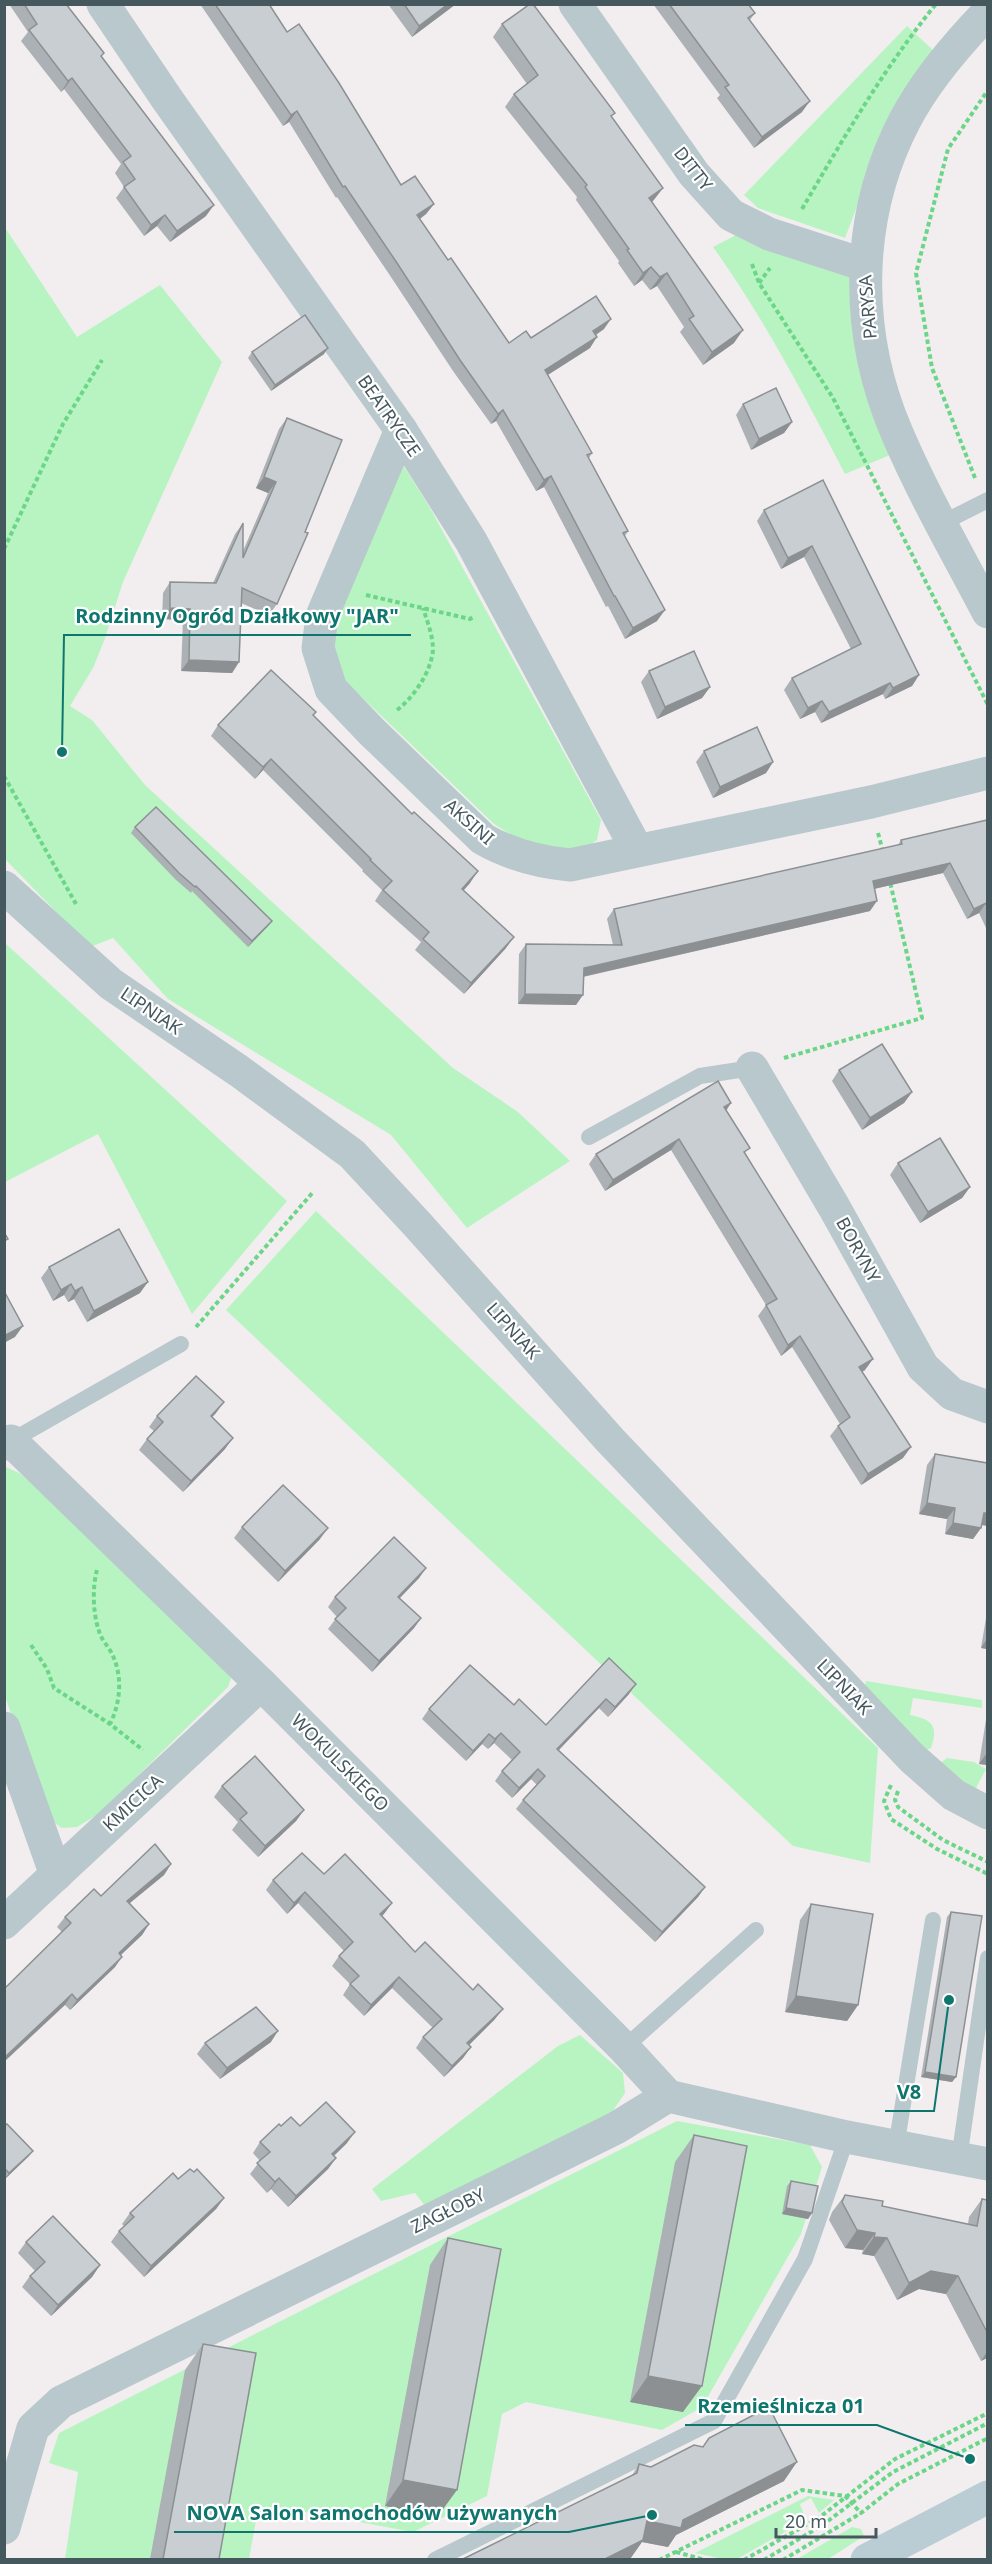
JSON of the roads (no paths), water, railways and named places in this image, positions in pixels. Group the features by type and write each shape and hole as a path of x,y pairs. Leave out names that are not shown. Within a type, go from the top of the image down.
{"main road":[{"path":"867,2559 987,2497"}],"street":[{"name":"BEATRYCZE","path":"103,4 167,99 401,430 471,541 638,850"},
{"name":"DITTY","path":"575,4 694,174 731,216 784,240 865,265"},
{"name":"PARYSA","path":"987,12 928,82 904,121 877,192 869,230 864,301 880,383 897,432 987,612"},
{"name":"AKSINI","path":"401,430 334,583 322,616 318,648 331,689 483,839 502,850 524,858 570,865 871,802 987,773"},
{"name":"LIPNIAK","path":"4,887 111,984 239,1071 352,1154 610,1440 912,1758 954,1795 987,1813"},
{"name":"BORYNY","path":"752,1068 834,1207 923,1367 952,1394 987,1407"},
{"name":"WOKULSKIEGO","path":"8,1443 261,1684 624,2048 668,2096"},
{"name":"KMICICA","path":"4,1923 261,1684"},
{"path":"4,1728 56,1875"},
{"path":"668,2096 848,2138 973,2162"},
{"name":"ZAGŁOBY","path":"4,2529 33,2428 61,2402 605,2133 668,2096"}],"lane":[{"path":"942,523 986,501"},
{"path":"589,1137 700,1077 752,1068"},
{"path":"8,1443 181,1344"},
{"path":"896,2147 933,1920"},
{"path":"624,2048 756,1930"},
{"path":"973,2162 987,1958"},
{"path":"435,2559 714,2421 805,2259 848,2138"}],"place":[{"name":"Rodzinny Ogród Działkowy \"JAR\"","path":"62,752"},
{"name":"V8","path":"949,2000"},
{"name":"Rzemieślnicza 01","path":"970,2459"},
{"name":"NOVA Salon samochodów używanych","path":"652,2515"}]}
